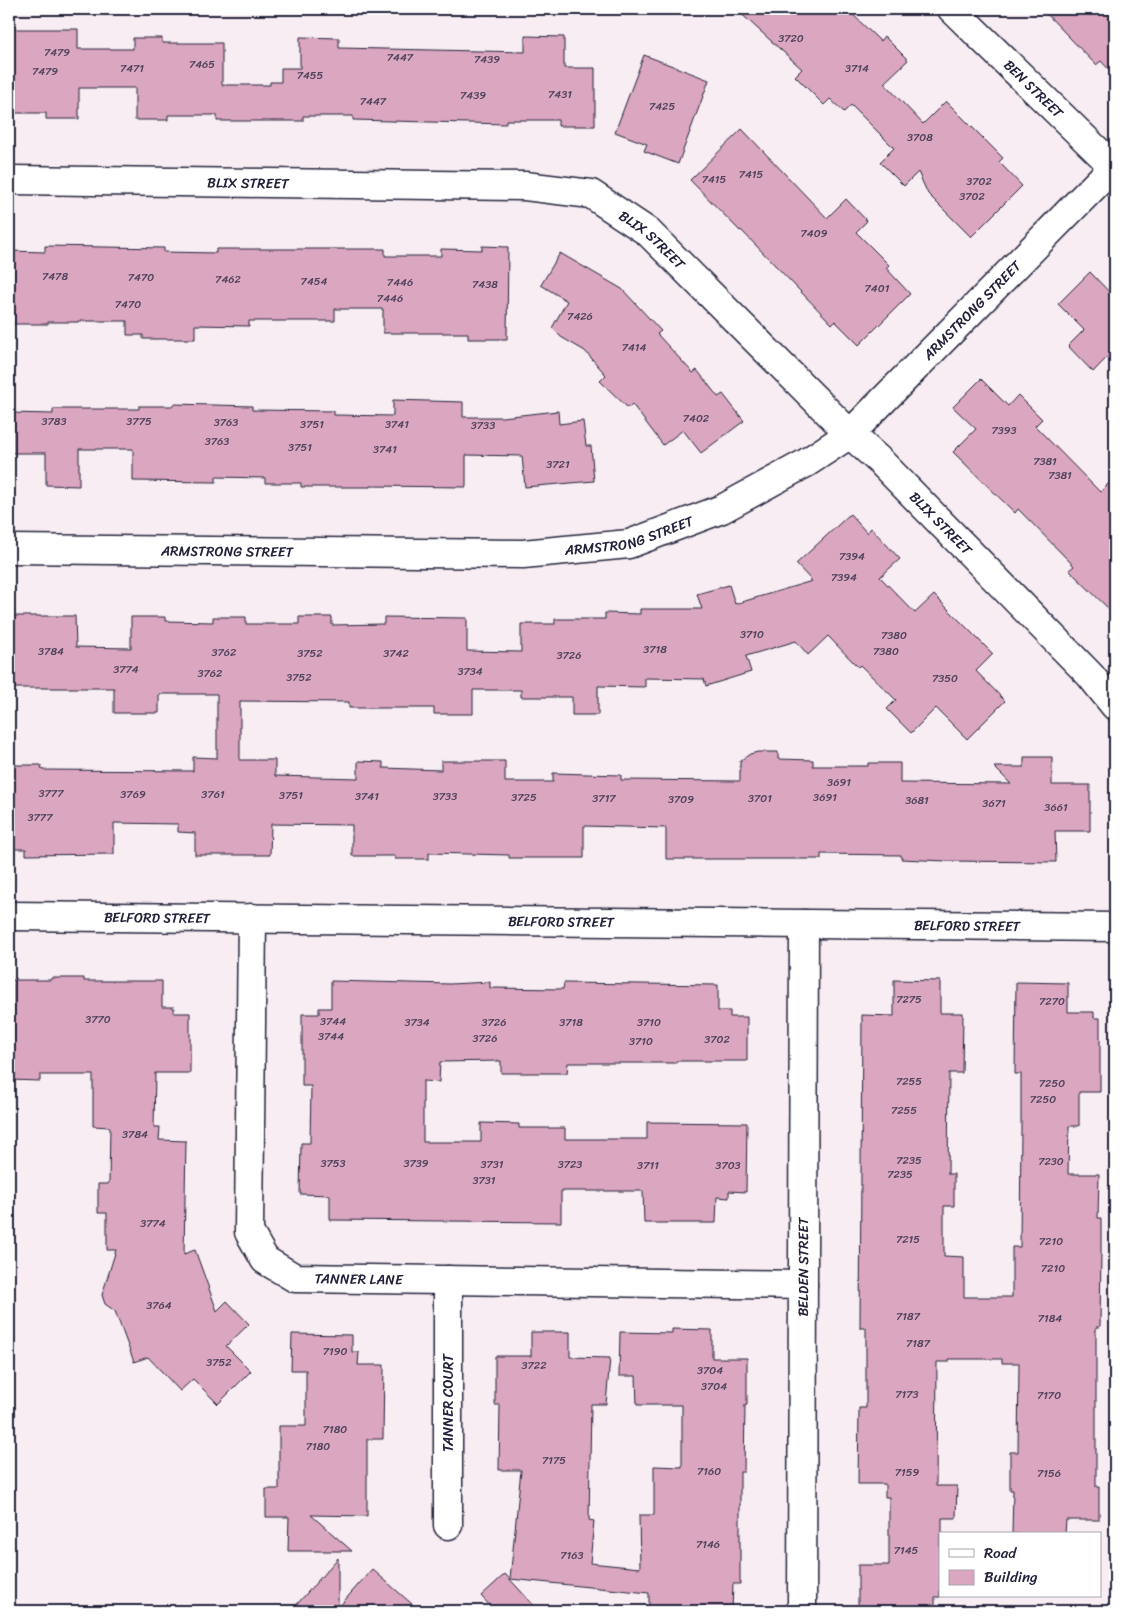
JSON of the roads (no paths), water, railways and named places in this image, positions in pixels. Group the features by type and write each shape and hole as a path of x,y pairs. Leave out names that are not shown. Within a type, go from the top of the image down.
{"street":[{"name":"BEN STREET","path":"952,9 1115,166"},
{"name":"ARMSTRONG STREET","path":"9,549 523,554 629,544 722,509 806,463 850,434 1115,166"},
{"name":"BLIX STREET","path":"9,180 525,186 591,194 648,232 850,434 881,462 1090,675 1115,706"},
{"name":"BELFORD STREET","path":"9,916 1115,927"},
{"name":"TANNER LANE","path":"252,918 249,1232 265,1260 295,1278 803,1285"},
{"name":"BELDEN STREET","path":"802,1611 804,924"},
{"name":"TANNER COURT","path":"448,1280 448,1525"}]}
